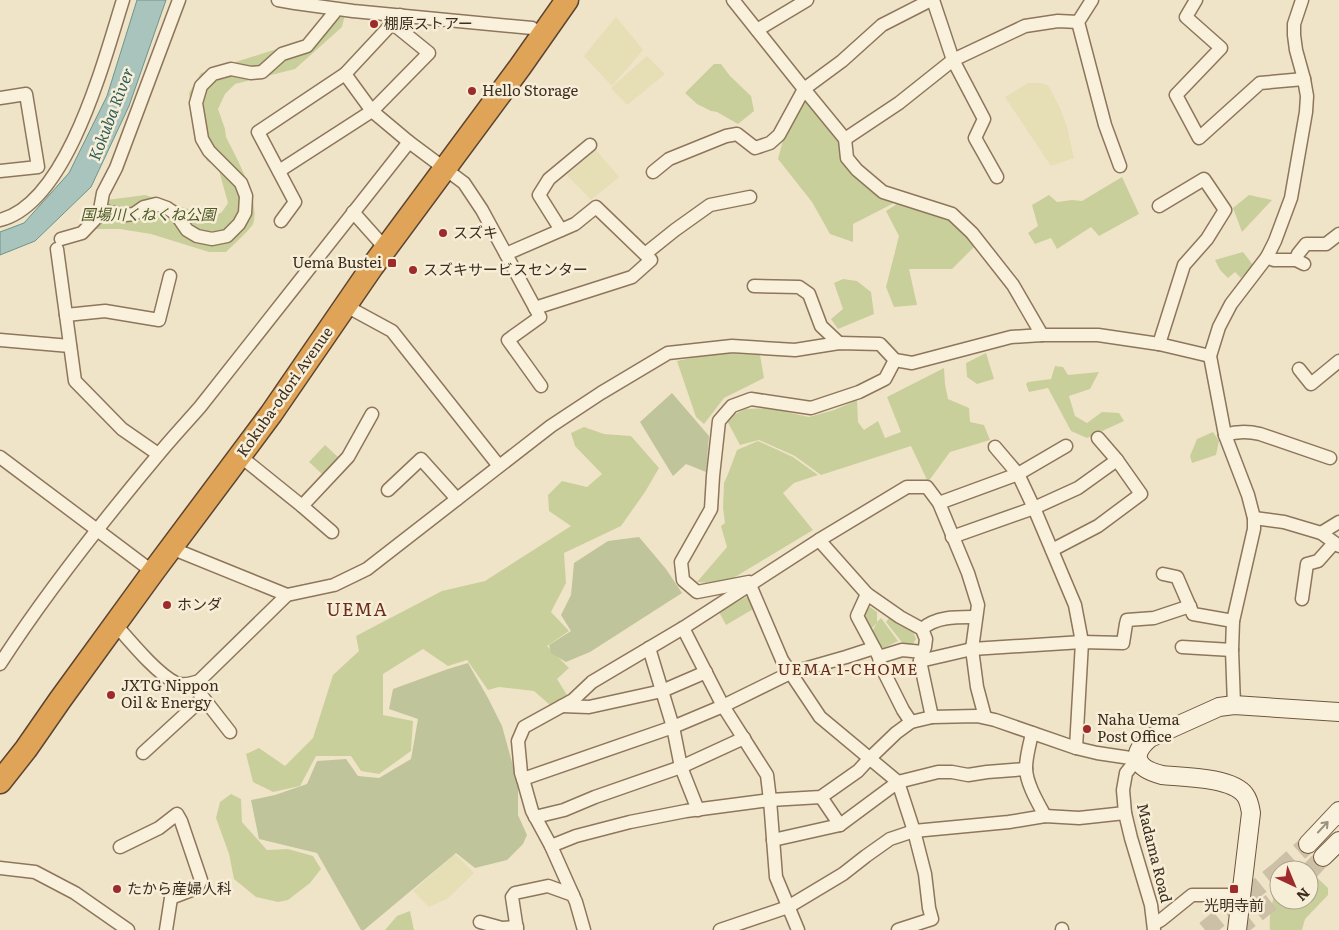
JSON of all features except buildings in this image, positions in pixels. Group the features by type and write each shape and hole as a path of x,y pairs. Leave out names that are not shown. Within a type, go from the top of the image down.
{"highway":[{"name":"Kokuba-odori Avenue","path":"0,782 26,749 114,624 271,414 386,249 567,0"}],"street":[{"path":"0,220 13,215 32,202 45,189 66,155 84,119 123,0"},
{"path":"158,454 122,429 75,382 59,244 82,233 99,215 103,193 116,168 179,0"},
{"path":"282,0 295,4 396,19 532,28 543,35"},
{"path":"734,0 845,139 847,158 857,170 883,192 952,214 972,233 1013,285 1042,335"},
{"path":"757,30 807,0"},
{"path":"653,172 669,159 726,136 737,134 755,148 770,143 779,135 804,89 842,62 882,25 932,0 953,60 984,118 975,138 998,177"},
{"path":"1092,0 1078,22 1105,125 1120,166"},
{"path":"1196,0 1186,18 1221,48 1176,94 1199,138 1260,83 1304,79"},
{"path":"1234,705 1232,650 1234,621 1254,529 1254,518 1248,495 1225,435 1210,356 1219,328 1231,304 1267,257 1291,198 1307,96 1296,50 1294,24 1302,0"},
{"path":"104,211 124,215 134,214 144,207 156,204 176,214 187,230 197,236 212,239 227,236 239,224 245,213 246,196 240,183 209,151 202,139 196,103 201,86 213,74 231,69 251,73 262,72 282,54 307,46 334,13"},
{"path":"281,222 295,202 258,132 345,74 396,19"},
{"path":"279,171 372,111 429,53 396,19"},
{"path":"845,139 899,103 953,60 1025,26 1058,21 1078,22"},
{"path":"345,74 372,111 409,142 464,183 482,210 540,317 508,340 541,386"},
{"path":"0,98 26,94 38,167"},
{"path":"0,664 14,641 97,531 158,454 198,408 409,142"},
{"path":"561,230 538,195 549,180 590,145"},
{"path":"0,171 58,167"},
{"path":"1159,206 1204,179 1225,210 1207,239 1184,266 1159,344"},
{"path":"646,254 710,205 750,197"},
{"path":"506,254 574,224 596,206 651,260 632,277 535,308"},
{"path":"353,212 386,249"},
{"path":"1267,257 1274,260 1300,262 1298,254 1306,244 1326,244 1339,234"},
{"path":"66,316 105,310 159,320 170,276"},
{"path":"754,286 799,287 808,294 821,326 839,343"},
{"path":"346,306 392,332 499,466"},
{"path":"114,624 160,671 178,684 199,681 287,595 334,585 367,570 551,426 601,393 668,353 732,346 794,350 839,343 880,344 895,360 912,363 1011,337 1098,335 1159,344 1210,356"},
{"path":"0,340 70,346"},
{"path":"753,583 697,592 683,580 681,562 711,509 712,476 719,421 732,406 751,399 811,408 859,392 885,379 895,360"},
{"path":"1299,369 1311,384 1339,361"},
{"path":"302,506 348,457 372,414"},
{"path":"1225,435 1233,432 1260,434 1330,458"},
{"path":"1052,550 1098,526 1141,494 1117,460 1098,438"},
{"path":"995,446 1018,474 1075,605 1082,642 1076,748"},
{"path":"939,503 1018,474 1066,446"},
{"path":"240,456 332,532"},
{"path":"0,457 153,572"},
{"path":"388,490 421,459 457,499"},
{"path":"952,537 1034,508 1078,488 1117,460"},
{"path":"584,930 573,895 551,846 532,811 521,773 518,741 524,727 573,700 592,682 683,628 819,540 907,487 927,487 939,503 968,573 978,605 972,650 977,687 985,718"},
{"path":"1254,518 1284,522 1321,533 1336,545 1318,561 1307,564 1302,599"},
{"path":"1321,533 1339,522"},
{"path":"819,540 867,594 900,617 922,629 926,639 921,656 932,717"},
{"path":"171,548 287,595"},
{"path":"1163,574 1177,577 1193,614 1234,621"},
{"path":"753,583 782,660 820,717 898,782 914,831 925,874 932,919 898,930"},
{"path":"867,594 857,616 903,710 911,722"},
{"path":"523,780 673,727 723,706 790,672 846,657 902,650 921,656 972,650 1082,642 1122,643 1128,620 1154,618 1190,606"},
{"path":"922,629 938,620 976,617"},
{"path":"683,628 723,706 767,775 776,877 798,930"},
{"path":"1182,647 1232,650"},
{"path":"649,648 673,727 681,767 698,810"},
{"path":"562,706 589,707 662,690 706,672"},
{"path":"192,683 230,732"},
{"path":"143,754 203,698"},
{"path":"1138,759 1139,750 1150,738 1219,708 1234,705 1339,712"},
{"path":"551,846 576,836 630,822 770,800 821,798 858,771 911,722 932,717 976,716 1076,748 1138,759 1145,767 1156,773 1203,778 1226,783 1244,793 1251,813 1237,930"},
{"path":"1032,733 1026,769 1028,778 1046,816"},
{"path":"535,817 564,810 595,797 681,767 744,738"},
{"name":"Madama Road","path":"1138,759 1126,773 1124,781 1125,812 1150,905 1154,927"},
{"path":"773,840 840,825 898,782 938,772 968,775 1026,769"},
{"path":"821,798 840,825"},
{"path":"1308,844 1339,811"},
{"path":"720,930 788,907 843,874 890,839 914,831 1008,822 1046,816 1079,818 1125,812"},
{"path":"120,848 159,828 177,814 181,821 201,880 198,888 171,898 166,930"},
{"path":"1323,857 1339,841"},
{"path":"0,868 35,872 75,893 128,930"},
{"path":"480,922 502,928 517,928 512,896 515,893 548,886 573,895"},
{"path":"1154,927 1192,895 1242,895"}],"shaded area":[{"path":"616,17 643,50 612,86 584,56"},
{"path":"647,56 665,74 627,105 611,88"},
{"path":"1028,83 1048,85 1061,110 1074,158 1051,166 1005,97"},
{"path":"596,150 619,177 591,200 567,175"},
{"path":"455,854 474,873 447,899 429,907 413,891"}],"green space":[{"name":"国場川くねくね公園","path":"332,13 345,14 342,27 295,69 235,84 225,94 218,109 226,137 251,192 255,214 251,227 226,252 209,252 151,234 120,229 91,229 107,200 145,195 213,217 222,212 228,203 218,167 207,161 195,138 189,93 201,73 311,38"},
{"path":"714,64 721,64 730,76 751,96 754,111 738,124 717,112 697,104 685,93"},
{"path":"806,100 839,139 842,162 896,202 853,224 853,242 830,234 812,202 778,159 783,140"},
{"path":"1122,177 1139,214 1099,236 1091,227 1057,249 1051,238 1035,244 1028,233 1038,226 1032,205 1049,195 1057,202 1082,201"},
{"path":"1249,195 1272,200 1242,232 1233,208"},
{"path":"900,202 948,218 977,244 952,269 909,269 917,305 894,307 886,287 899,236 886,211"},
{"path":"1243,252 1253,265 1241,278 1235,272 1228,278 1220,270 1215,260"},
{"path":"843,279 857,281 871,292 874,314 838,329 831,319 843,309 834,283"},
{"path":"714,353 760,355 764,378 724,398 704,424 696,417 677,361"},
{"path":"986,353 994,379 977,384 967,377 966,363"},
{"path":"1055,366 1063,367 1068,375 1099,372 1090,389 1069,396 1075,416 1087,423 1102,412 1119,413 1124,421 1087,438 1071,431 1048,388 1029,392 1026,384 1028,382 1051,379"},
{"path":"944,368 948,399 969,408 970,422 984,425 990,440 950,452 928,482 911,446 821,475 795,456 759,440 740,445 726,419 745,409 768,408 809,417 834,410 857,400 858,422 864,430 878,421 885,438 901,432 887,397"},
{"path":"672,393 709,436 706,472 686,464 673,476 640,422"},
{"path":"584,427 604,434 631,436 659,468 621,526 564,553 566,583 551,612 569,631 547,646 569,668 557,679 567,695 550,705 534,691 499,687 488,690 467,660 448,666 423,649 383,674 383,715 413,721 411,751 379,774 361,771 351,756 316,756 300,786 273,792 253,782 246,754 259,748 285,766 313,738 333,675 359,651 356,636 442,591 485,581 571,526 549,511 548,495 562,481 587,487 602,474 575,446 571,433"},
{"path":"1213,432 1219,441 1216,455 1192,463 1190,456 1197,439"},
{"path":"758,441 793,457 818,475 794,483 783,493 813,530 730,580 710,583 697,582 727,547 721,526 725,523 723,508 724,483 737,450"},
{"path":"325,445 338,457 322,474 309,462"},
{"path":"639,537 666,569 682,593 590,652 566,662 551,653 549,645 571,631 561,615 571,595 574,563 608,541"},
{"path":"746,597 752,599 755,608 726,625 719,612"},
{"path":"867,607 877,612 877,622 881,618 898,641 884,648 878,645 872,631 877,623 869,631 864,618"},
{"path":"890,617 913,631 916,639 912,645 904,645 886,622"},
{"path":"468,663 502,726 518,784 518,815 527,835 523,844 507,860 475,868 456,853 364,930 361,930 317,853 259,839 251,800 275,795 307,784 317,761 346,759 358,776 379,778 411,759 418,719 389,709 393,689"},
{"path":"231,794 241,799 242,822 267,850 288,849 313,856 321,869 310,883 288,900 278,902 256,897 234,879 229,854 216,818 220,802"},
{"path":"1319,879 1328,888 1328,895 1319,904"},
{"path":"1271,910 1314,910 1305,919 1302,930 1270,930"},
{"path":"410,911 414,930 385,930 397,916"}],"water":[{"name":"Kokuba River","path":"137,0 166,0 129,106 91,187 35,241 0,255 0,232 24,223 69,173 107,96"}],"tunnel":[{"path":"1290,860 1308,844"},
{"path":"1319,861 1323,857"},
{"path":"1205,930 1269,878"},
{"path":"1236,930 1269,904"}],"place":[{"name":"棚原ストアー","path":"374,24"},
{"name":"Hello Storage","path":"472,91"},
{"name":"スズキ","path":"443,233"},
{"name":"Uema Bustei","path":"392,263"},
{"name":"スズキサービスセンター","path":"413,270"},
{"name":"ホンダ","path":"167,605"},
{"name":"JXTG Nippon Oil & Energy","path":"111,695"},
{"name":"Naha Uema Post Office","path":"1087,729"},
{"name":"たから産婦人科","path":"117,889"},
{"name":"光明寺前","path":"1234,889"}],"district":[{"name":"UEMA","path":"357,610"},
{"name":"UEMA 1-CHOME","path":"848,669"}]}
